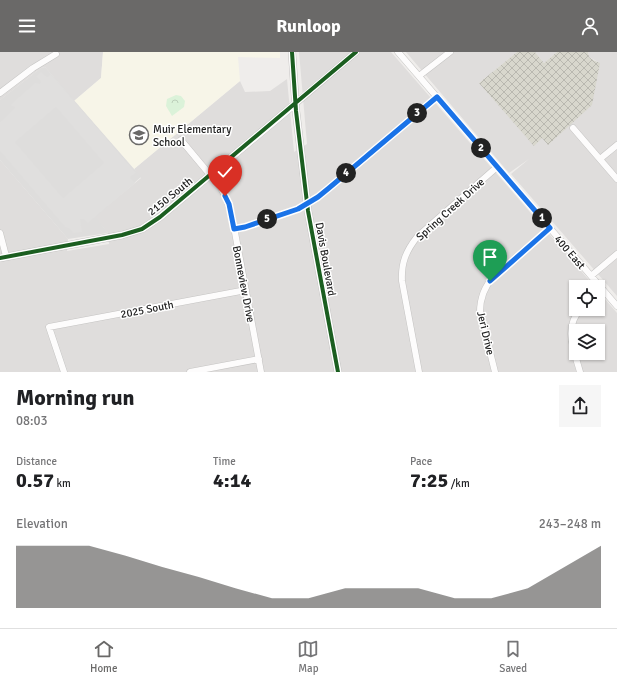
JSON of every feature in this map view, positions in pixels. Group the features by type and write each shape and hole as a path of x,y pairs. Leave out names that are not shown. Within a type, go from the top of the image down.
{"street":[{"name":"Davis Boulevard","path":"292,52 295,104 307,203 338,372"},
{"name":"2150 South","path":"3,257 132,233 142,229 160,217 356,52"},
{"name":"400 East","path":"398,52 593,280"},
{"path":"419,76 450,52"},
{"path":"0,93 33,68 56,54"},
{"path":"234,229 245,227 298,209 329,188 437,97"},
{"path":"573,128 617,179"},
{"name":"Bonneview Drive","path":"181,140 221,188 229,204 261,372"},
{"path":"600,159 617,145"},
{"name":"Spring Creek Drive","path":"419,372 402,281 402,266 404,258 417,237 497,167"},
{"name":"Jeri Drive","path":"495,372 480,312 480,303 483,292 494,276 550,228"},
{"path":"0,233 3,257"},
{"path":"591,276 617,254"},
{"name":"2025 South","path":"64,372 49,327 246,290"},
{"name":"400 East","path":"605,296 617,306"},
{"path":"575,316 570,331 580,372"},
{"path":"190,372 259,359"}],"shaded area":[{"path":"0,52 103,52 101,78 74,101 45,67 41,68 0,100"},
{"name":"Muir Elementary School","path":"103,52 280,52 280,58 238,57 240,81 134,169 74,101 101,78"},
{"path":"299,52 391,52 589,280 569,280 569,316 605,316 605,299 617,313 617,372 0,372 0,160 68,239 67,251 109,244 108,233 94,217 141,178 134,169 240,81 245,92 270,91 287,79 294,152 307,144"},
{"path":"406,52 517,52 479,83 548,145 598,62 589,57 588,52 617,52 617,296 605,282 605,280 603,280 511,174 529,159 509,173"},
{"path":"517,52 535,52 544,63 557,52 588,52 589,57 600,63 592,105 548,145 542,138 534,146 479,83"},
{"path":"535,52 557,52 544,63"},
{"path":"45,67 141,177 95,217 108,233 68,239 0,160 0,100 41,68"},
{"path":"41,72 47,77 51,74 136,173 130,177 135,183 88,223 84,219 80,219 82,232 73,233 69,228 65,227 0,151 0,122 15,108 10,105 35,83 40,84 41,82 36,76","holes":["56,107 104,163 63,198 15,142"]}],"green space":[{"path":"176,95 181,96 185,101 184,107 172,116 166,106 167,99"}],"cycle path":[{"path":"292,52 296,111 308,211 338,372"},
{"path":"0,258 122,235 142,229 160,217 356,52"}],"place":[{"name":"Muir Elementary School","path":"139,135"}],"route":[{"path":"225,196 229,204 234,229 245,227 298,209 318,197 437,97 550,228 490,281"}]}
